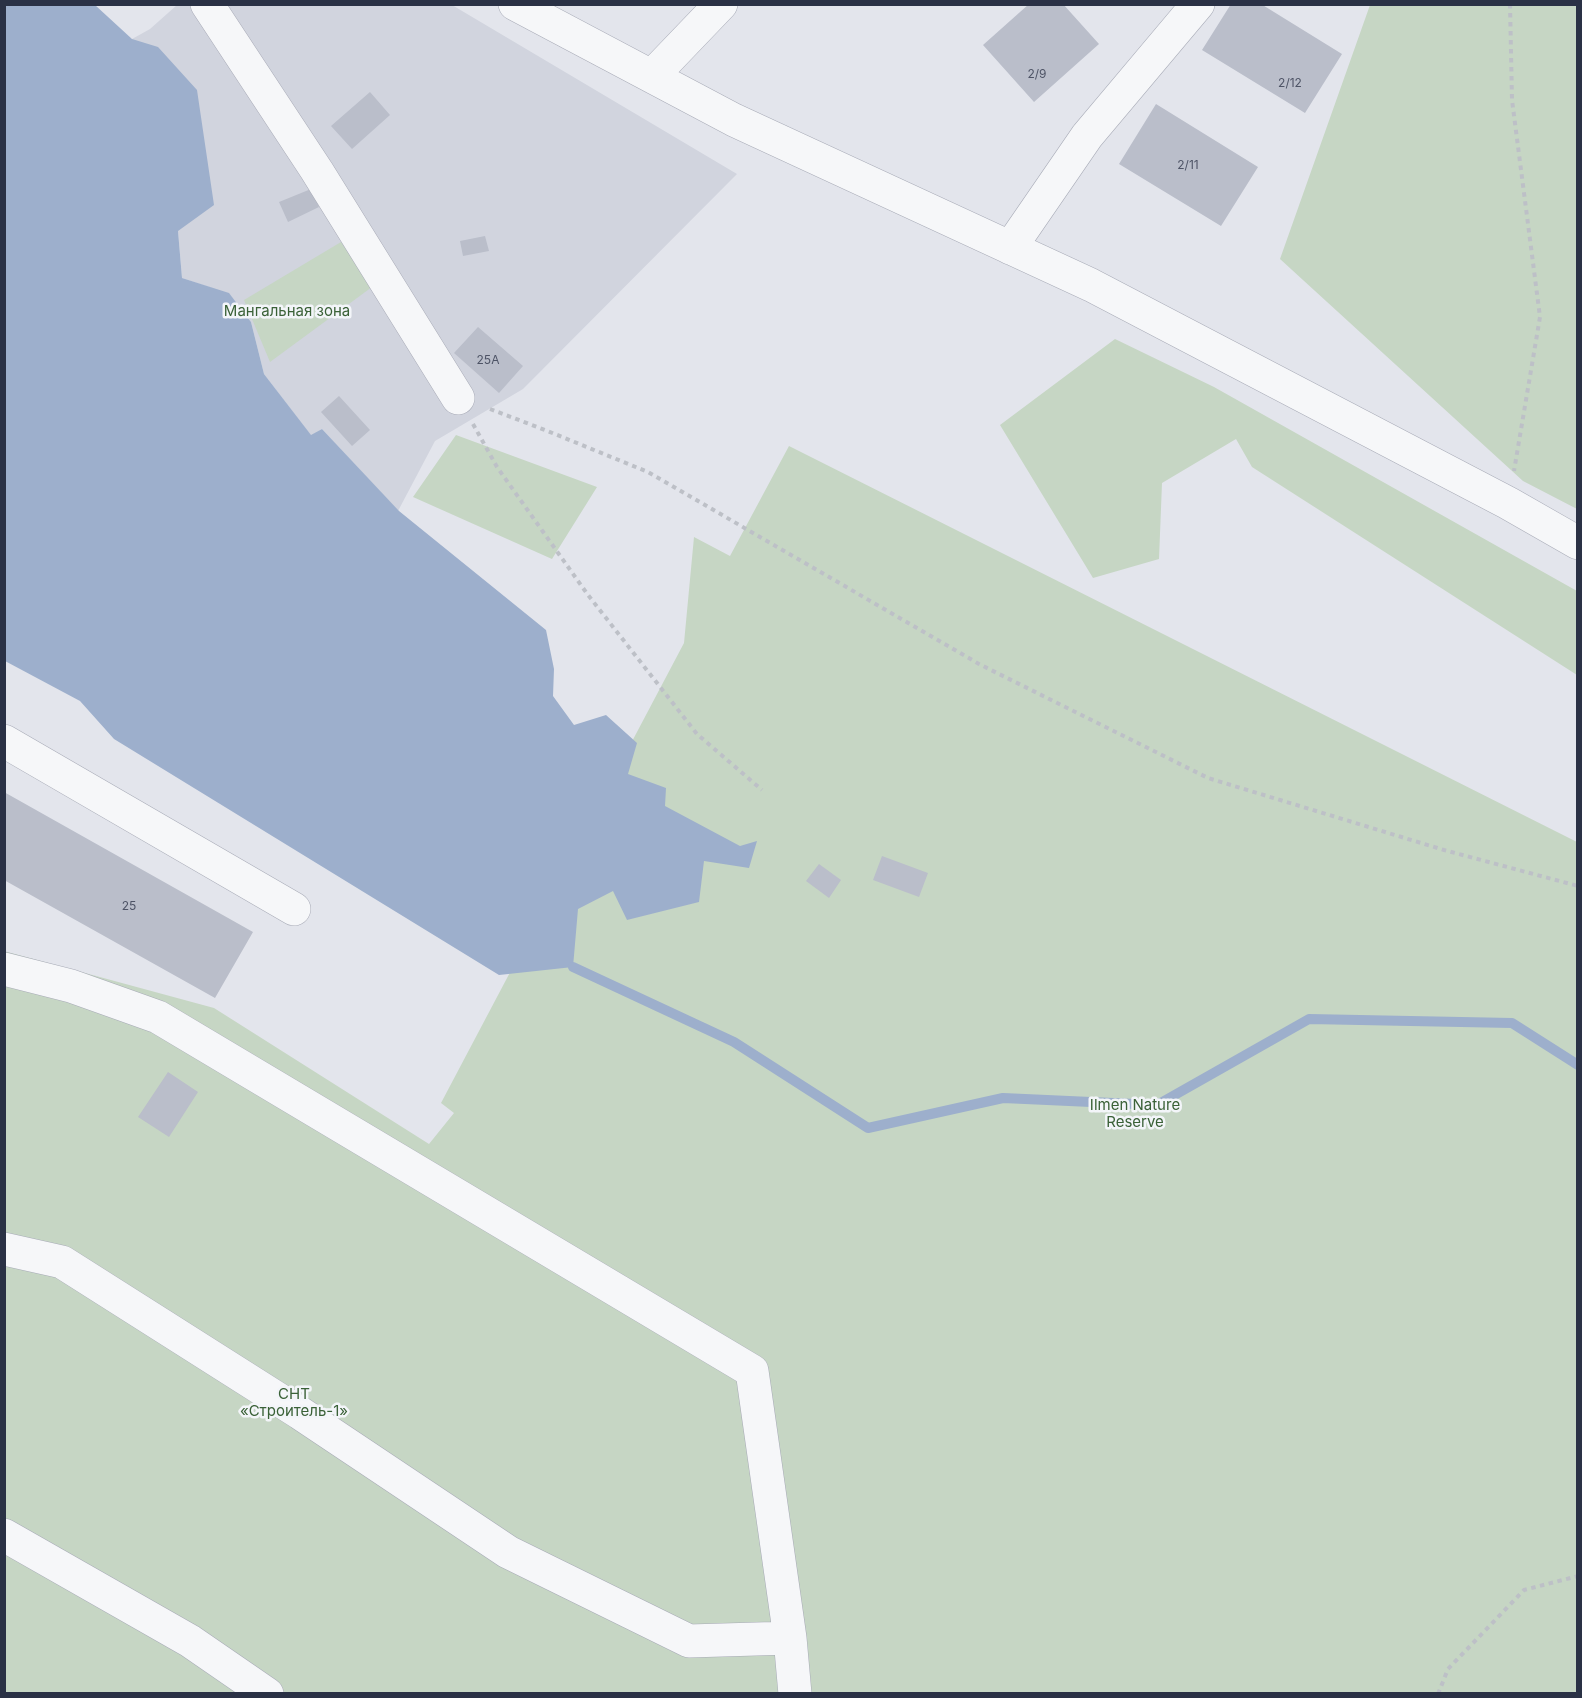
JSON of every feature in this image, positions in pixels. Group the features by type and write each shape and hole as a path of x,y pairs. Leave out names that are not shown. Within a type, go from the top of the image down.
{"lane":[{"path":"207,4 317,171 458,398"},
{"path":"515,4 734,120 1090,285 1508,503 1578,543"},
{"path":"652,76 721,4"},
{"path":"1010,248 1087,136 1198,4"},
{"path":"4,741 294,909"},
{"path":"4,969 71,986 158,1017 752,1371 790,1638 795,1694"},
{"path":"4,1249 62,1262 300,1413 508,1552 529,1563 688,1641 790,1638"},
{"path":"4,1535 190,1641 267,1694"}],"path":[{"path":"1508,503 1540,317 1512,100 1510,4"},
{"path":"458,398 497,467 588,595 697,734 762,790"},
{"path":"458,398 648,472 979,664 1208,778 1444,850 1578,886"},
{"path":"1438,1694 1448,1669 1524,1590 1578,1576"}],"shaded area":[{"path":"177,5 452,5 737,174 523,389 435,441 398,511 322,429 311,436 264,374 251,322 229,294 182,278 178,231 132,39 150,29"}],"green space":[{"path":"1370,5 1577,5 1577,509 1523,481 1280,259"},
{"name":"Мангальная зона","path":"341,242 372,287 270,362 244,300"},
{"path":"1115,339 1214,387 1577,591 1577,675 1252,467 1236,439 1162,483 1159,559 1093,578 1000,425"},
{"path":"456,435 597,487 552,559 413,497"},
{"name":"Ilmen Nature Reserve","path":"789,446 1577,842 1577,1693 5,1693 4,951 214,1008 429,1144 454,1113 441,1103 684,643 694,537 730,556"}],"water":[{"path":"5,4 95,5 132,39 158,47 197,90 214,205 178,231 182,278 229,293 251,322 264,374 311,435 322,429 399,511 546,630 554,669 553,696 574,725 606,715 637,743 628,774 666,788 665,806 740,846 757,841 749,868 704,861 699,902 627,920 613,891 578,909 573,967 499,975 114,739 80,701 5,661"}],"building":[{"path":"1029,4 1063,4 1099,44 1034,102 983,45"},
{"path":"1231,4 1261,4 1342,54 1305,113 1202,50"},
{"path":"370,92 390,115 352,149 331,126"},
{"path":"1156,104 1258,167 1221,226 1119,164"},
{"path":"311,189 319,207 288,222 279,202"},
{"path":"485,236 489,251 463,256 460,241"},
{"path":"478,327 523,366 499,393 454,353"},
{"path":"339,396 370,430 352,446 321,412"},
{"path":"4,792 253,932 215,998 4,880"},
{"path":"882,856 928,873 919,897 873,880"},
{"path":"819,864 841,880 829,898 806,881"},
{"path":"168,1072 198,1092 169,1137 138,1117"}],"waterway":[{"path":"573,967 734,1042 868,1128 1003,1098 1157,1105 1309,1019 1512,1023 1578,1065"}],"park label":[{"name":"СНТ «Строитель-1»","path":"294,1402"}]}
